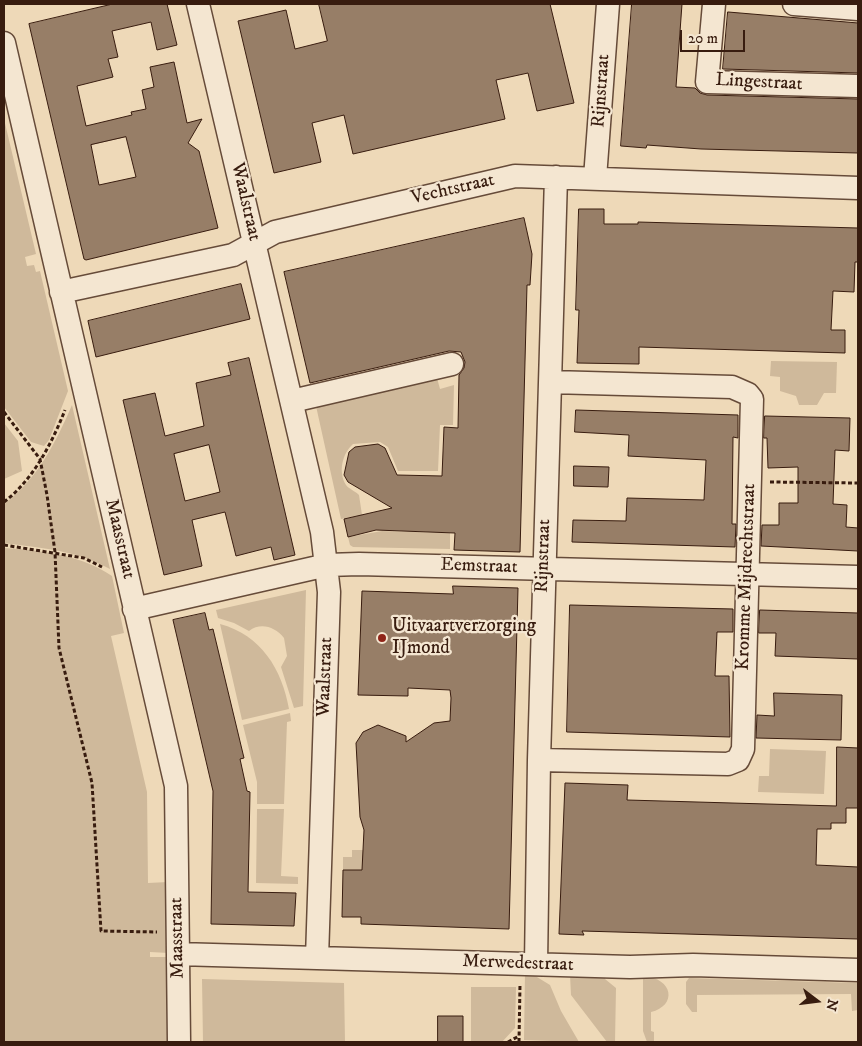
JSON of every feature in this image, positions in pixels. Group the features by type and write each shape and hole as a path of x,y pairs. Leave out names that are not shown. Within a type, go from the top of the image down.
{"street":[{"name":"Waalstraat","path":"198,4 292,400 322,532 327,565 329,592 317,958"},
{"name":"Rijnstraat","path":"596,178 608,4"},
{"name":"Lingestraat","path":"714,4 707,82 858,86"},
{"path":"794,4 858,9"},
{"name":"Maasstraat","path":"4,43 176,786 178,1042"},
{"name":"Vechtstraat","path":"61,292 233,255 275,232 515,176 858,188"},
{"name":"Rijnstraat","path":"528,964 539,760 556,177"},
{"path":"292,400 452,364"},
{"name":"Kromme Mijdrechtstraat","path":"539,760 728,764 738,760 742,749 752,399 741,389 732,387 551,382"},
{"name":"Eemstraat","path":"134,609 327,565 858,577"},
{"name":"Merwedestraat","path":"178,943 317,958 630,967 693,965 858,970"}],"path":[{"path":"4,502 32,473 49,448 70,398 85,394"},
{"path":"4,412 40,459 55,552 59,648 92,783 101,931 178,943"},
{"path":"750,482 858,483"},
{"path":"4,545 84,558 111,573 126,569"},
{"path":"519,1042 528,964"},
{"path":"508,1042 519,1036"}],"shaded area":[{"path":"4,119 36,254 25,257 27,266 34,265 36,272 40,271 68,391 49,440 44,446 31,442 4,407"},
{"path":"771,361 837,362 836,393 824,393 817,405 799,405 796,396 780,391 780,377 770,376"},
{"path":"437,378 440,389 454,385 453,425 440,425 438,471 398,471 388,447 380,442 353,444 346,453 342,463 342,475 346,485 359,495 362,515 341,519 316,406"},
{"path":"72,405 110,569 71,554 45,548 4,543 4,504 36,472 59,433"},
{"path":"4,423 18,441 22,471 4,479"},
{"path":"382,531 450,533 450,549 353,547 350,545 348,537"},
{"path":"4,548 46,552 74,558 112,576 124,633 111,636 147,792 148,883 168,882 169,953 150,952 150,957 169,957 169,1042 4,1042"},
{"path":"306,590 303,706 294,708 281,667 287,656 284,638 276,631 263,626 249,631 234,623 218,618 216,610"},
{"path":"220,624 247,636 267,656 281,680 289,709 242,720"},
{"path":"290,713 291,721 287,722 284,804 257,804 257,782 243,725"},
{"path":"770,749 826,751 824,794 758,792 759,776 769,776"},
{"path":"257,809 284,809 281,876 298,877 298,884 256,883"},
{"path":"352,850 363,850 363,870 343,870 343,857 352,857"},
{"path":"525,973 532,974 550,985 561,1011 579,1042 524,1040"},
{"path":"570,975 605,975 605,979 616,988 615,1042 607,1042 571,995"},
{"path":"643,976 661,982 668,992 665,1004 651,1012 651,1031 654,1032 654,1042 647,1042 643,1031"},
{"path":"689,978 858,983 858,1010 852,1011 851,994 697,995 697,1012 692,1012 686,1004 686,982"},
{"path":"202,979 344,983 345,1042 203,1042"},
{"path":"471,987 516,987 515,1028 502,1042 471,1042"}],"building":[{"path":"113,4 167,4 177,45 157,50 151,22 112,31 118,57 108,59 113,77 77,86 86,126 132,115 131,112 146,109 142,90 154,87 150,67 174,62 187,123 202,119 188,143 199,151 218,228 84,259 29,24","holes":["126,137 136,177 99,185 91,145"]},
{"path":"319,4 550,4 574,103 537,111 528,73 496,80 505,119 353,154 344,115 312,123 321,162 274,173 238,21 286,10 295,49 327,41"},
{"path":"632,4 682,4 676,87 695,88 700,93 707,95 858,99 858,153 701,149 647,145 646,148 621,146"},
{"path":"728,12 858,23 858,73 723,69"},
{"path":"579,209 604,209 604,224 638,224 638,222 858,228 858,262 855,262 854,292 833,291 831,330 845,330 845,353 639,347 639,364 577,363 579,310 576,310"},
{"path":"524,218 532,254 530,285 527,285 520,552 454,550 455,533 376,530 348,537 344,519 392,508 348,482 344,475 349,452 355,447 378,444 385,448 397,475 442,476 444,427 458,428 459,375 464,368 465,362 461,352 449,351 310,383 284,272"},
{"path":"241,284 250,319 96,357 88,321"},
{"path":"249,358 295,555 274,560 271,547 236,556 225,512 192,520 202,566 164,575 123,400 155,393 165,436 204,426 196,383 231,375 228,363","holes":["209,445 220,492 185,501 174,454"]},
{"path":"576,410 738,415 738,438 733,437 732,524 736,524 735,547 572,542 573,520 626,521 627,498 704,500 706,460 628,456 629,435 575,432"},
{"path":"765,416 850,418 849,451 835,450 833,504 847,505 846,527 858,528 858,551 761,546 762,525 779,525 779,503 798,503 798,467 768,468 767,438 764,438"},
{"path":"574,466 609,467 608,487 574,486"},
{"path":"453,586 518,588 509,929 361,924 361,917 342,917 343,870 362,870 364,830 360,817 356,743 363,732 378,725 406,736 406,742 434,723 450,721 451,698 450,690 408,688 408,696 358,695 362,591 453,594"},
{"path":"570,605 733,609 733,632 717,632 715,676 729,676 730,737 567,732"},
{"path":"760,610 858,613 858,659 775,656 776,633 759,633"},
{"path":"205,613 209,630 213,629 244,758 240,759 247,791 250,792 248,892 296,893 294,926 211,924 213,791 173,620"},
{"path":"774,693 842,695 841,740 756,738 757,715 774,716"},
{"path":"837,747 858,748 858,808 846,808 846,823 831,823 831,829 817,829 816,865 858,867 858,939 582,931 584,935 559,934 565,783 628,785 627,800 836,806"},
{"path":"438,1016 463,1016 463,1042 438,1042"}],"place":[{"name":"Uitvaartverzorging IJmond","path":"382,638"}]}
